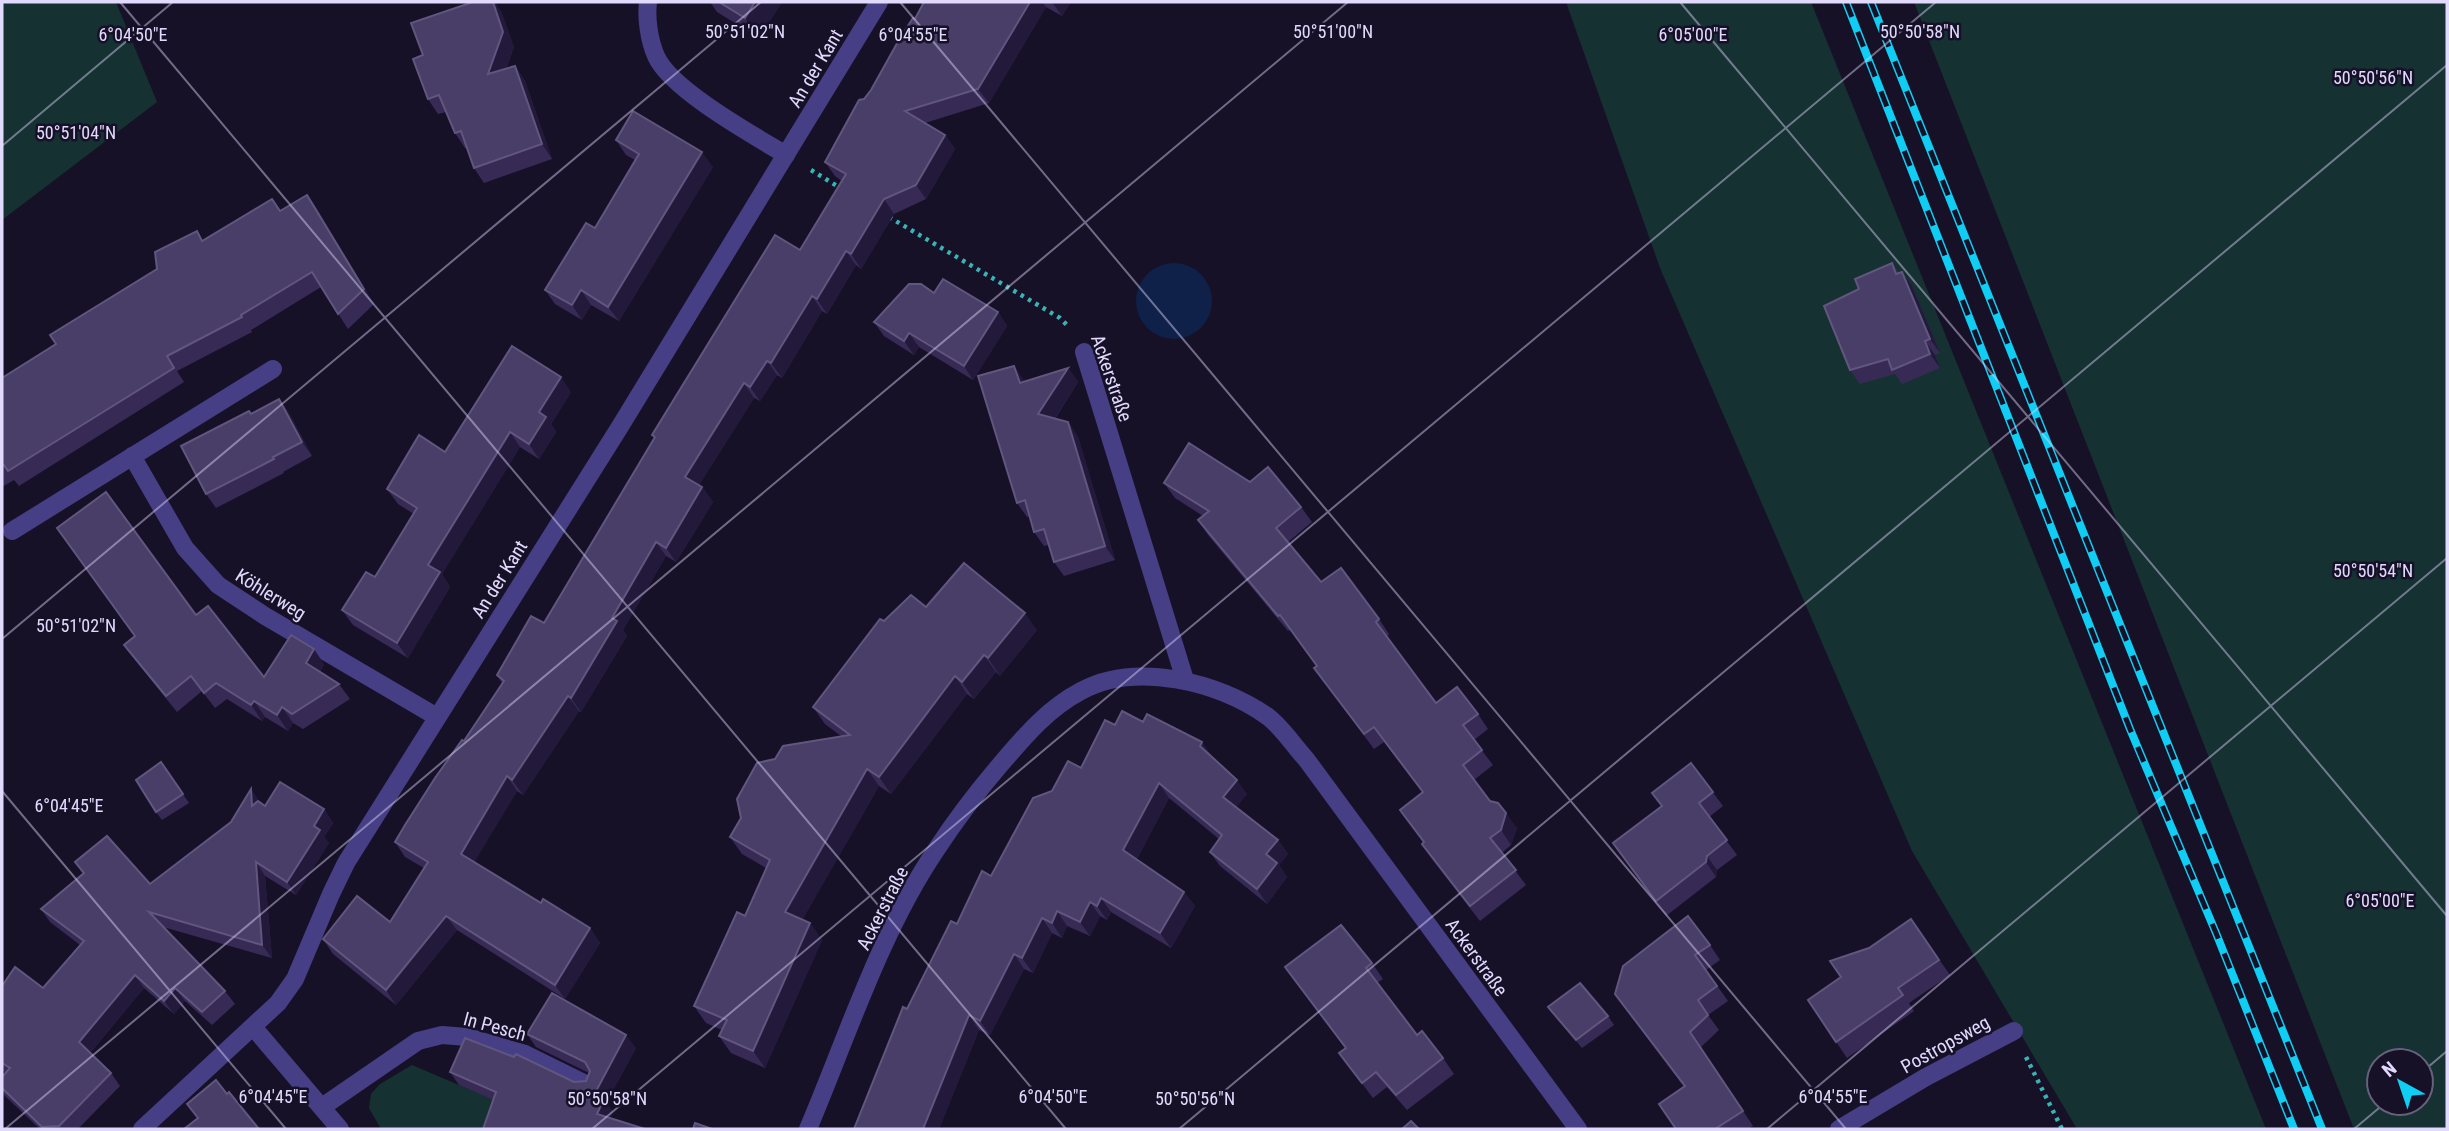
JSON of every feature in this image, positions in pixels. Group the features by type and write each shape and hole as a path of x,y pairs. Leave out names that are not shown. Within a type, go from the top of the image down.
{"street":[{"path":"648,2 647,15 656,57 674,79 710,108 786,155"},
{"name":"An der Kant","path":"142,1129 254,1028 278,1003 295,979 346,863 621,425 879,2"},
{"name":"Ackerstraße","path":"1084,352 1185,680"},
{"path":"12,531 273,369"},
{"name":"Köhlerweg","path":"132,456 185,548 218,585 265,617 437,717"},
{"name":"Ackerstraße","path":"808,1129 893,927 935,850 988,780 1037,722 1082,690 1124,677 1153,675 1185,680 1225,694 1268,717 1307,759 1578,1129"},
{"path":"254,1028 340,1129"},
{"name":"Postropsweg","path":"1839,1129 1926,1077 2014,1031"},
{"name":"In Pesch","path":"322,1107 418,1041 442,1035 467,1037 524,1054 588,1085"}],"path":[{"path":"786,155 845,191"},
{"name":"Ackerstraße","path":"881,212 1060,318 1072,330 1084,352"},
{"name":"Postropsweg","path":"2014,1031 2062,1129"}],"green space":[{"path":"2,2 116,2 157,102 2,220"},
{"path":"1566,2 1811,2 2266,1129 2077,1129 1912,851 1660,268"},
{"path":"1914,2 2447,2 2447,1129 2354,1129"},
{"path":"412,1065 494,1100 483,1129 381,1129 369,1108 371,1094 380,1084"}],"water":[{"path":"1174,263 1188,266 1201,274 1209,287 1212,301 1209,315 1201,328 1188,336 1174,339 1160,336 1147,328 1139,315 1136,301 1139,287 1147,274 1160,266"}],"building":[{"path":"473,2 493,2 503,32 488,74 515,66 542,144 474,168 461,131 455,133 439,95 428,99 413,59 423,55 411,23"},
{"path":"719,2 755,2 745,18"},
{"path":"924,2 1030,2 978,89 905,111 945,135 916,185 884,199 851,254 846,251 817,299 812,296 771,363 767,361 750,387 744,383 685,477 702,487 666,548 656,542 612,618 617,621 571,698 568,696 512,780 507,776 461,854 541,903 543,899 590,928 555,985 446,916 386,990 323,939 357,896 390,922 428,862 395,842 435,778 462,740 464,741 504,681 497,675 531,616 544,623 655,437 652,435 775,235 800,250 846,174 825,162 859,100 864,99 871,90"},
{"path":"633,111 702,152 608,307 581,290 572,305 545,290 586,223 595,228 639,154 616,140"},
{"path":"307,195 364,289 338,314 312,272 241,315 242,317 167,356 174,368 8,471 2,466 2,378 56,344 50,335 157,269 155,252 197,231 202,241 272,199 280,211"},
{"path":"1892,263 1896,274 1902,272 1930,339 1925,341 1930,354 1892,370 1888,359 1850,370 1824,306 1859,289 1855,279"},
{"path":"943,279 998,312 964,366 909,333 904,341 874,322 909,284 921,284 934,293"},
{"path":"512,346 561,377 539,412 546,417 529,444 510,432 428,565 440,572 397,643 342,610 366,572 375,577 417,508 387,489 419,435 445,452"},
{"path":"1014,366 1020,383 1068,368 1038,414 1068,422 1105,546 1054,562 1044,529 1034,532 1025,500 1017,503 978,376"},
{"path":"279,399 302,442 206,494 181,446 249,411 251,414"},
{"path":"1189,443 1250,482 1268,467 1301,507 1276,528 1321,582 1341,568 1379,619 1376,622 1436,703 1457,687 1478,714 1463,725 1482,750 1463,765 1490,801 1498,803 1506,813 1501,830 1490,838 1516,870 1470,906 1422,844 1424,842 1400,810 1423,792 1374,727 1364,734 1314,668 1317,666 1280,615 1278,616 1198,520 1209,511 1164,483"},
{"path":"106,492 196,615 208,606 264,677 291,635 314,649 306,663 339,684 292,714 282,707 277,715 254,701 251,705 216,683 204,693 191,676 166,696 124,645 135,636 57,528"},
{"path":"964,563 1025,613 988,658 984,655 962,682 955,676 879,777 867,769 785,912 810,923 753,1051 719,1036 727,1020 694,1006 737,912 745,916 770,860 730,837 741,818 737,799 757,763 775,759 783,746 850,735 813,707 880,619 884,621 911,595 926,607"},
{"path":"1122,711 1143,722 1147,714 1202,742 1200,746 1237,780 1223,797 1278,840 1266,854 1277,863 1257,889 1210,852 1222,835 1159,783 1123,850 1184,892 1160,933 1101,898 1097,906 1090,902 1080,922 1057,911 1052,923 1042,918 1022,958 1014,954 980,1021 969,1015 923,1129 854,1129 903,1007 907,1009 951,921 957,924 982,871 991,876 1033,798 1052,791 1068,761 1081,768 1105,720 1115,725"},
{"path":"161,762 183,794 156,812 136,780"},
{"path":"1691,763 1713,792 1699,803 1727,840 1707,856 1706,862 1656,901 1613,843 1662,806 1652,793"},
{"path":"280,782 324,809 314,826 320,830 287,882 256,862 262,945 149,912 225,991 202,1012 175,988 164,1001 135,975 79,1042 111,1073 59,1126 42,1127 2,1088 2,1077 10,1068 2,1063 2,986 15,967 43,988 84,941 41,909 84,873 75,862 107,836 150,884 231,822 251,789 252,806 258,801 265,806"},
{"path":"1688,916 1710,945 1695,955 1717,986 1698,1000 1708,1015 1690,1032 1743,1111 1715,1129 1676,1129 1659,1104 1685,1086 1615,994 1623,966"},
{"path":"1911,919 1939,960 1898,988 1903,995 1836,1042 1808,1000 1841,977 1830,961 1869,948"},
{"path":"1341,925 1372,963 1366,968 1417,1035 1422,1031 1443,1058 1396,1095 1376,1072 1362,1083 1339,1053 1346,1048 1285,967"},
{"path":"1580,983 1608,1016 1576,1040 1548,1007"},
{"path":"552,993 626,1035 594,1095 604,1099 597,1114 645,1129 483,1129 496,1092 450,1072 465,1038 514,1057 516,1054 574,1082 586,1081 590,1071 585,1062 527,1034"},
{"path":"216,1080 259,1129 184,1129 198,1118 187,1104"},
{"path":"1411,1121 1419,1129 1402,1129"},
{"path":"695,1123 712,1129 693,1129"}],"railway":[{"path":"1846,2 2130,729 2216,933 2294,1129"},
{"path":"1871,2 2322,1129"}]}
